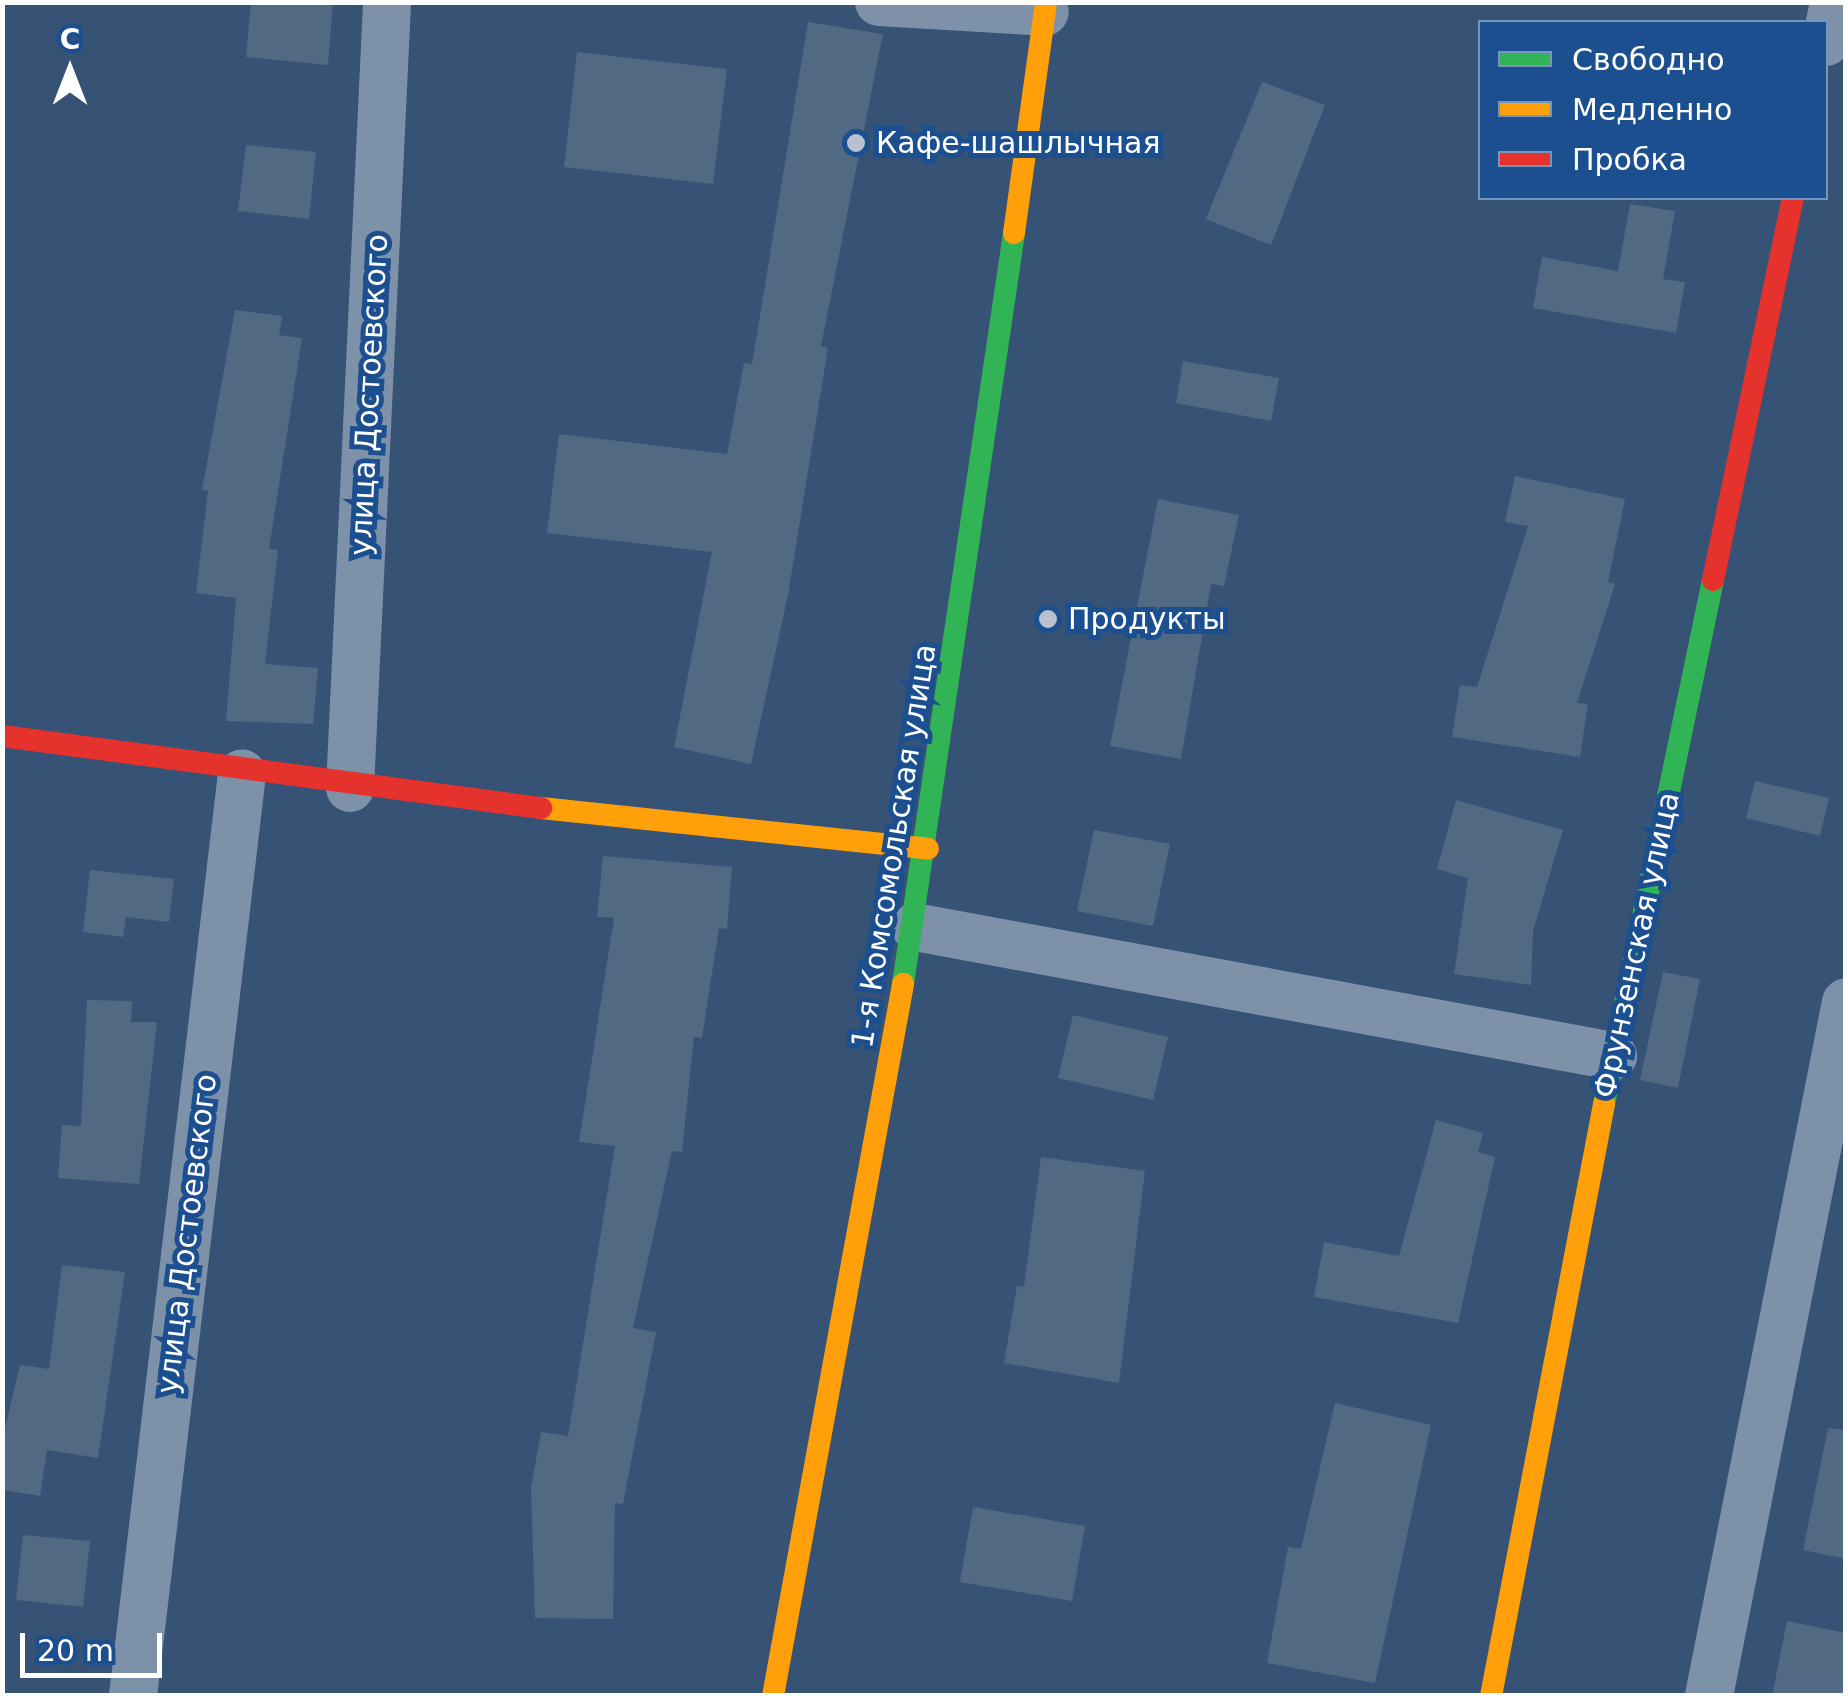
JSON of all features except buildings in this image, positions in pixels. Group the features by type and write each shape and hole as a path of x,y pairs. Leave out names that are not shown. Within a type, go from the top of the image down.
{"street":[{"name":"улица Достоевского","path":"350,788 388,2"},
{"path":"879,2 1046,7"},
{"path":"1828,32 1834,2"},
{"name":"1-я Комсомольская улица","path":"773,1696 928,849 1046,7"},
{"name":"Фрунзенская улица","path":"1492,1696 1613,1056 1793,200"},
{"path":"2,736 350,788 928,849"},
{"name":"улица Достоевского","path":"133,1696 242,773"},
{"path":"915,927 1613,1056"},
{"path":"1709,1696 1846,1002"}],"traffic: fast":[{"path":"903,984 1014,233"},
{"path":"1604,1104 1713,580"}],"traffic: slow":[{"path":"1014,233 1046,2"},
{"path":"541,808 928,849"},
{"path":"773,1696 903,984"},
{"path":"1491,1696 1604,1104"}],"traffic: jam":[{"path":"1713,580 1793,200"},
{"path":"2,736 541,808"}],"place":[{"name":"Кафе-шашлычная","path":"856,143"},
{"name":"Продукты","path":"1048,619"}]}
